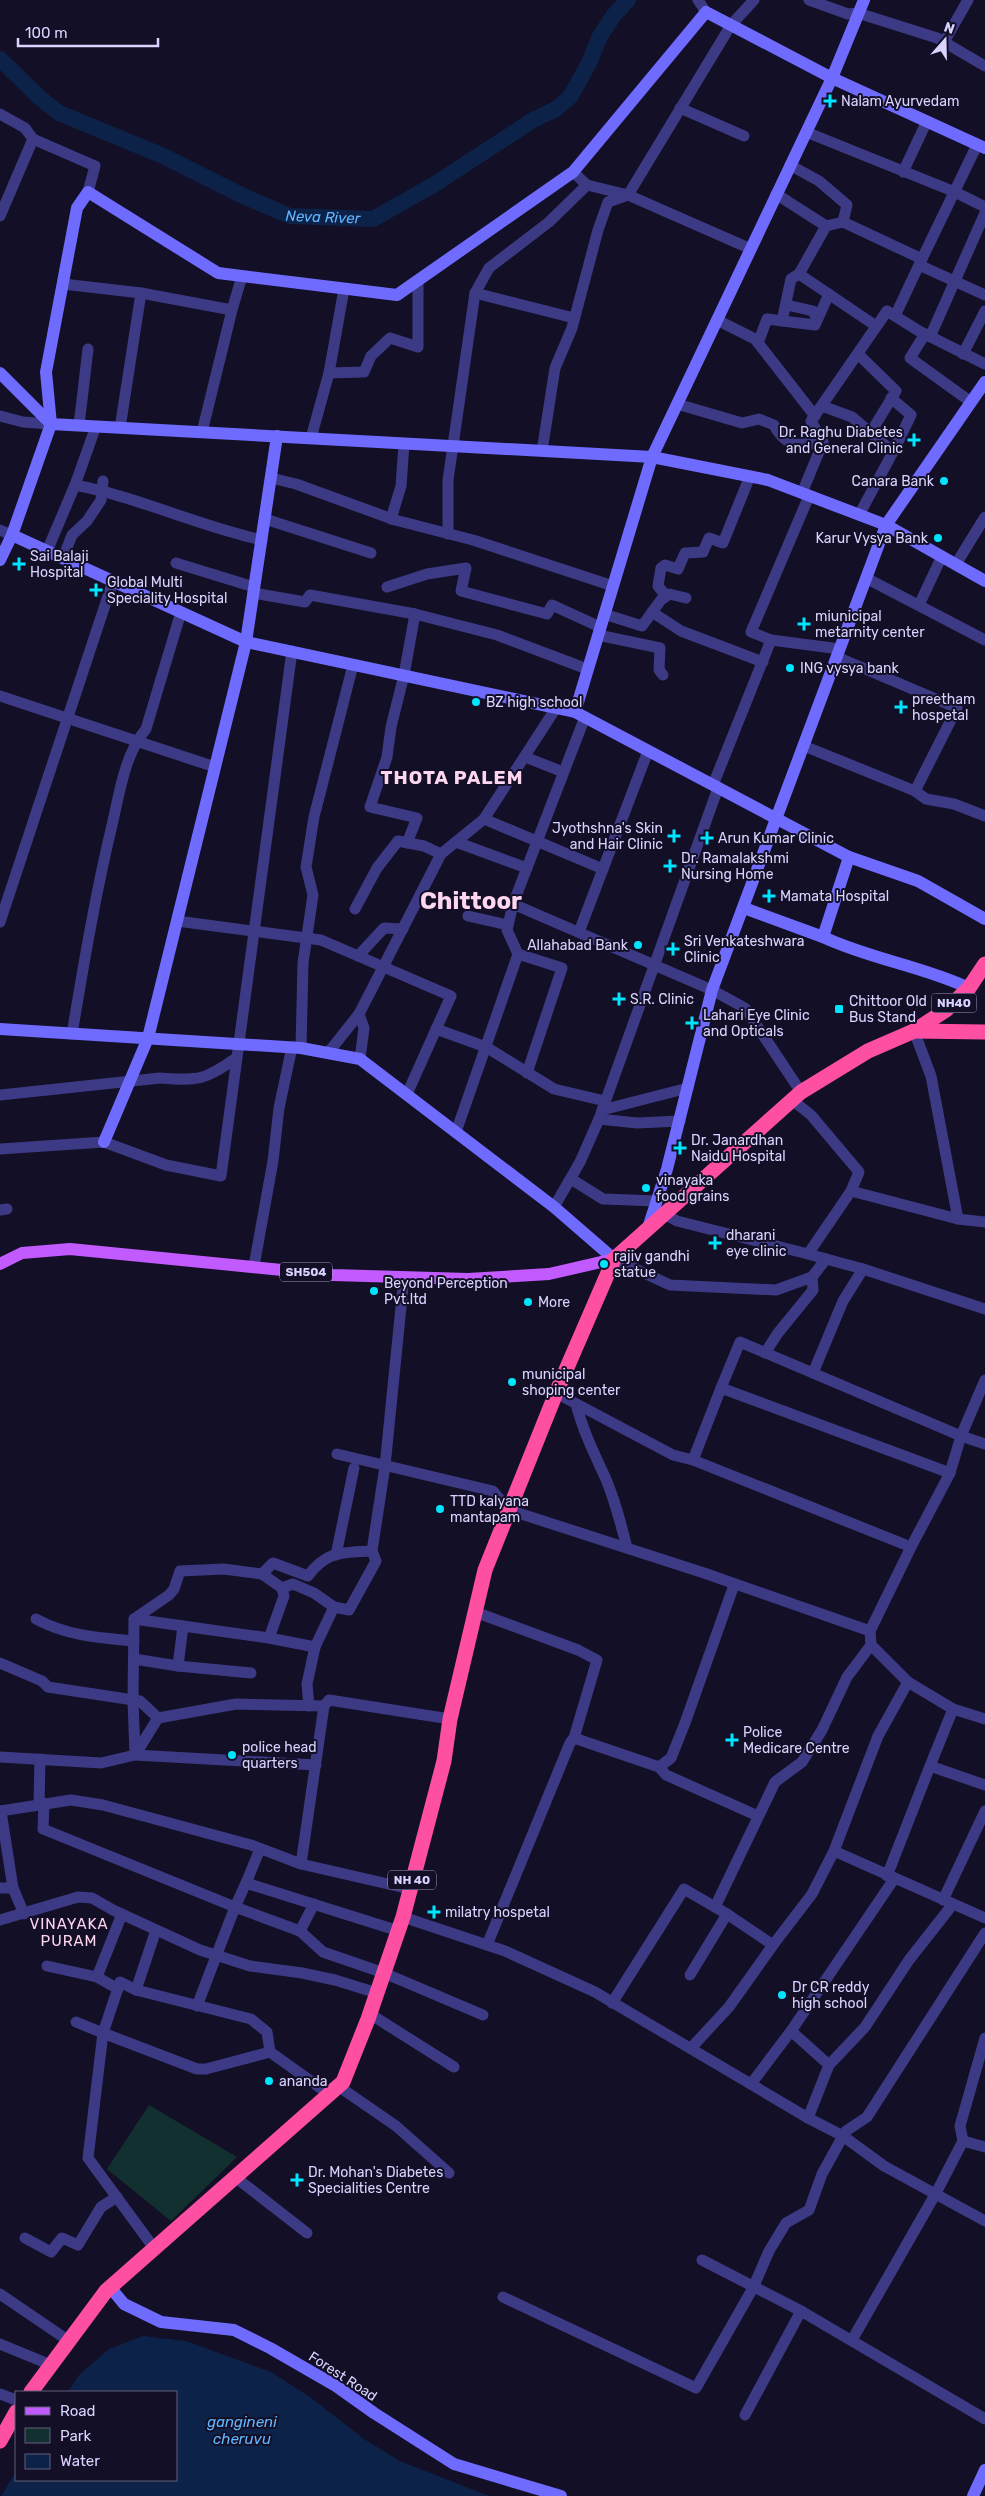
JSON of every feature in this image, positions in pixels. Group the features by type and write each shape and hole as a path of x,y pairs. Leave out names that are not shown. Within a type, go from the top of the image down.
{"highway":[{"name":"NH40","path":"614,1259 648,1228 660,1208 796,1096 868,1051 914,1031 946,1010 969,988 985,964"},
{"name":"NH40","path":"914,1031 985,1032"},
{"name":"NH 40","path":"32,2391 110,2287 343,2082 370,2014 401,1924 444,1761 450,1719 485,1570 556,1393 614,1259"},
{"path":"0,2442 15,2414"}],"main road":[{"name":"SH504","path":"0,1264 22,1253 70,1249 333,1275 468,1279 549,1274 614,1259"}],"street":[{"path":"698,0 706,12 832,78 981,146 920,262 895,316"},
{"path":"542,451 554,368 574,318 598,230 608,202 628,195 731,25 754,0"},
{"path":"810,0 848,14 858,13 937,38 983,62"},
{"path":"456,1132 518,954 507,930 508,925 527,868 564,772 580,714 588,669 652,457 832,78 864,0"},
{"path":"944,42 968,0"},
{"path":"88,192 218,273 397,295 573,172 706,12"},
{"path":"680,108 744,136"},
{"path":"0,114 25,128 33,139 95,166 88,192 77,208 46,372 51,424 12,535 0,560"},
{"path":"903,172 927,121"},
{"path":"806,132 956,192 985,207"},
{"path":"0,216 33,139"},
{"path":"790,166 819,181 847,205 843,222"},
{"path":"573,172 587,185 628,195 751,248"},
{"path":"448,534 448,480 455,446 475,293 489,268 549,222 587,185"},
{"path":"776,194 826,226 843,222 985,295"},
{"path":"971,402 910,358 928,336 985,213"},
{"path":"782,321 787,305 791,279 799,274 826,226"},
{"path":"799,274 876,326"},
{"path":"202,432 242,276"},
{"path":"329,373 364,372 371,356 390,338 418,347 418,280"},
{"path":"63,284 141,293 232,310"},
{"path":"311,438 329,373 344,289"},
{"path":"120,428 141,293"},
{"path":"475,293 574,318"},
{"path":"758,343 767,319 815,325 828,294"},
{"path":"787,305 813,311 817,320"},
{"path":"915,791 957,708 839,653 771,640 751,632 805,494 823,442 811,421 887,311 928,336 985,364"},
{"path":"962,354 985,311"},
{"path":"717,320 755,338 815,416"},
{"path":"79,425 88,349"},
{"path":"858,354 896,391 871,432"},
{"path":"0,373 51,424"},
{"path":"660,1208 712,990 886,525 985,382"},
{"path":"860,515 911,416 892,398"},
{"path":"677,404 742,423 759,419 774,425 781,439 793,444 823,442"},
{"path":"822,406 852,418 894,452"},
{"path":"0,416 23,422 51,424 652,457 768,480 886,525 985,580"},
{"path":"47,551 75,485 96,426"},
{"path":"104,1142 148,1038 246,642 278,436"},
{"path":"391,519 401,486 404,444"},
{"path":"666,596 658,586 661,568 665,565 678,569 684,553 703,552 709,538 723,543 750,476"},
{"path":"271,478 296,484 391,519 473,540 613,586"},
{"path":"75,485 103,486 152,508 262,540"},
{"path":"63,558 72,535 87,521 101,500 103,486"},
{"path":"956,564 985,517"},
{"path":"265,519 371,553"},
{"path":"0,530 246,642 580,714 849,857 918,881 985,918"},
{"path":"919,606 942,556"},
{"path":"176,563 254,590 305,602 310,595 415,614 497,635 588,669"},
{"path":"387,587 427,574 466,568 461,591 547,614 552,605 599,631 660,648 659,670 663,675"},
{"path":"866,578 985,640"},
{"path":"0,922 113,581"},
{"path":"604,614 642,626 669,594 686,598"},
{"path":"72,1034 97,886 124,775 136,741 146,729 181,612"},
{"path":"652,612 681,631 763,662"},
{"path":"407,843 417,818 370,807 387,757 391,727 404,675 415,614"},
{"path":"554,1207 580,1162 602,1110 715,787 771,640"},
{"path":"0,1149 104,1142 166,1165 221,1176 292,651"},
{"path":"254,1266 273,1161 278,1108 296,1047 303,963 313,895 306,867 314,817 353,665"},
{"path":"0,696 215,767"},
{"path":"328,1053 359,1014 441,854 484,820 556,708"},
{"path":"804,746 915,791 926,799 954,804 985,816"},
{"path":"579,932 648,751"},
{"path":"525,757 564,772"},
{"path":"484,820 538,840 603,869"},
{"path":"355,909 377,868 398,841 424,846 441,854"},
{"path":"456,842 527,868"},
{"path":"823,937 849,857"},
{"path":"514,904 712,990 745,1008 796,1096 859,1172 851,1190 808,1254"},
{"path":"744,908 823,937 848,949 944,976 969,988"},
{"path":"468,916 508,925"},
{"path":"177,921 321,940 451,996 407,1094"},
{"path":"358,956 384,928 403,929"},
{"path":"518,954 562,968 527,1073"},
{"path":"359,1014 364,1028 360,1059"},
{"path":"0,1030 296,1047 360,1059 554,1207 614,1259 670,1285 776,1290 812,1277 826,1259"},
{"path":"436,1030 486,1047 554,1089 637,1124 680,1121"},
{"path":"914,1031 932,1076 958,1219"},
{"path":"0,1095 160,1078 186,1080 211,1076 236,1058"},
{"path":"602,1110 688,1088"},
{"path":"571,1179 603,1199 660,1208 677,1221 863,1269 985,1309"},
{"path":"851,1190 958,1219 985,1222"},
{"path":"813,1373 843,1301 863,1269"},
{"path":"282,1588 293,1584 314,1593 334,1606 349,1610 376,1561 372,1551 384,1466 404,1277"},
{"path":"765,1353 778,1333 813,1290 812,1277"},
{"path":"694,1460 720,1388 740,1342 961,1436 985,1444"},
{"path":"715,1906 775,1782 802,1762 822,1730 847,1678 871,1645 870,1631 950,1473 961,1436 985,1380"},
{"path":"720,1388 950,1473"},
{"path":"556,1393 673,1455 694,1460 911,1547"},
{"path":"576,1404 582,1428 616,1506 628,1548"},
{"path":"337,1454 493,1491 509,1510 628,1548 870,1631"},
{"path":"336,1555 354,1468"},
{"path":"262,1574 273,1563 308,1576 318,1562 344,1552 372,1551"},
{"path":"134,1619 169,1595 174,1589 180,1571 224,1569 262,1574 282,1588 284,1596 269,1638"},
{"path":"659,1767 671,1758 734,1585"},
{"path":"309,1706 306,1684 315,1647 334,1606"},
{"path":"475,1612 578,1650 597,1660 574,1738 570,1743 487,1945"},
{"path":"134,1619 269,1638 315,1647"},
{"path":"134,1619 133,1700 136,1755"},
{"path":"36,1620 49,1626 87,1637 134,1640"},
{"path":"178,1666 183,1626"},
{"path":"871,1645 908,1682 953,1709 985,1719"},
{"path":"134,1659 178,1666 251,1673"},
{"path":"0,1663 42,1681 48,1687 140,1702 158,1718"},
{"path":"691,2048 730,2007 773,1945 812,1894 834,1851 878,1736 908,1682"},
{"path":"301,1864 324,1706 329,1700 450,1719"},
{"path":"136,1755 158,1718 236,1704 324,1706"},
{"path":"750,2084 791,2031 891,1877 930,1766 953,1709"},
{"path":"574,1738 659,1767 666,1775 758,1816"},
{"path":"0,1757 101,1763 136,1755 316,1765"},
{"path":"40,1759 42,1829 235,1908 300,1931 324,1952 384,1973 483,2015"},
{"path":"930,1766 985,1785"},
{"path":"24,1914 13,1888 1,1811 41,1803 71,1800 103,1805 260,1848 301,1864 410,1889"},
{"path":"808,2118 829,2065 865,2027 948,1902 985,1811"},
{"path":"197,2006 260,1848"},
{"path":"834,1851 985,1918"},
{"path":"246,1882 314,1904 487,1945 595,1992 808,2118 843,2136 884,2166 985,2221"},
{"path":"0,1888 13,1888"},
{"path":"612,2003 684,1889 728,1914 773,1945"},
{"path":"0,1920 78,1897 92,1898 156,1930 216,1955 250,1966 302,1973 335,1980 377,1993"},
{"path":"300,1931 314,1904"},
{"path":"97,1977 122,1914"},
{"path":"690,1975 728,1914"},
{"path":"136,1990 156,1930"},
{"path":"503,2298 696,2388 753,2288 769,2252 786,2223 809,2210 822,2174 846,2131 867,2117 985,1933"},
{"path":"47,1966 97,1977 118,1988"},
{"path":"154,2248 88,2158 103,2033 120,1982 136,1990 250,2019 267,2032 270,2052"},
{"path":"370,2014 402,2032 454,2067"},
{"path":"76,2022 196,2069 206,2070 270,2052 396,2126 449,2173"},
{"path":"791,2031 829,2065"},
{"path":"852,2340 936,2193 963,2141 960,2126 985,2038"},
{"path":"963,2141 985,2147"},
{"path":"235,2177 307,2233"},
{"path":"25,2238 51,2252 62,2238 78,2245 101,2207 117,2197"},
{"path":"702,2260 753,2288 801,2311 985,2419"},
{"name":"Forest Road","path":"110,2287 124,2304 161,2322 234,2330 270,2348 336,2386 405,2434 454,2464 561,2496"},
{"path":"0,2294 69,2342"},
{"path":"745,2414 801,2311"},
{"path":"0,2344 51,2365"},
{"path":"0,2394 15,2400"},
{"path":"973,2496 985,2470"}],"green space":[{"path":"149,2105 237,2157 171,2221 107,2169"}],"water":[{"name":"gangineni cheruvu","path":"143,2336 186,2341 271,2372 310,2397 364,2439 400,2461 489,2496 1,2496 15,2474 15,2481 178,2481 178,2391 69,2391 79,2375 109,2349"}],"waterway":[{"name":"Neva River","path":"0,59 40,98 59,113 161,155 245,197 290,216 373,219 435,184 533,120 556,109 570,97 589,63 600,36 614,15 628,0"}],"place":[{"name":"Nalam Ayurvedam","path":"830,101"},
{"name":"Dr. Raghu Diabetes and General Clinic","path":"914,440"},
{"name":"Canara Bank","path":"944,481"},
{"name":"Karur Vysya Bank","path":"938,538"},
{"name":"Sai Balaji Hospital","path":"19,564"},
{"name":"Global Multi Speciality Hospital","path":"96,590"},
{"name":"miunicipal metarnity center","path":"804,624"},
{"name":"ING vysya bank","path":"790,668"},
{"name":"BZ high school","path":"476,702"},
{"name":"preetham hospetal","path":"901,707"},
{"name":"Jyothshna's Skin and Hair Clinic","path":"674,836"},
{"name":"Arun Kumar Clinic","path":"707,838"},
{"name":"Dr. Ramalakshmi Nursing Home","path":"670,866"},
{"name":"Mamata Hospital","path":"769,896"},
{"name":"Allahabad Bank","path":"638,945"},
{"name":"Sri Venkateshwara Clinic","path":"673,949"},
{"name":"S.R. Clinic","path":"619,999"},
{"name":"Chittoor Old Bus Stand","path":"839,1009"},
{"name":"Lahari Eye Clinic and Opticals","path":"692,1023"},
{"name":"Dr. Janardhan Naidu Hospital","path":"680,1148"},
{"name":"vinayaka food grains","path":"646,1188"},
{"name":"dharani eye clinic","path":"715,1243"},
{"name":"rajiv gandhi statue","path":"604,1264"},
{"name":"Beyond Perception Pvt.ltd","path":"374,1291"},
{"name":"More","path":"528,1302"},
{"name":"municipal shoping center","path":"512,1382"},
{"name":"TTD kalyana mantapam","path":"440,1509"},
{"name":"Police Medicare Centre","path":"732,1740"},
{"name":"police head quarters","path":"232,1755"},
{"name":"milatry hospetal","path":"434,1912"},
{"name":"Dr CR reddy high school","path":"782,1995"},
{"name":"ananda","path":"269,2081"},
{"name":"Dr. Mohan's Diabetes Specialities Centre","path":"297,2180"}],"district":[{"name":"THOTA PALEM","path":"452,777"},
{"name":"Chittoor","path":"471,901"},
{"name":"VINAYAKA PURAM","path":"69,1932"}]}
